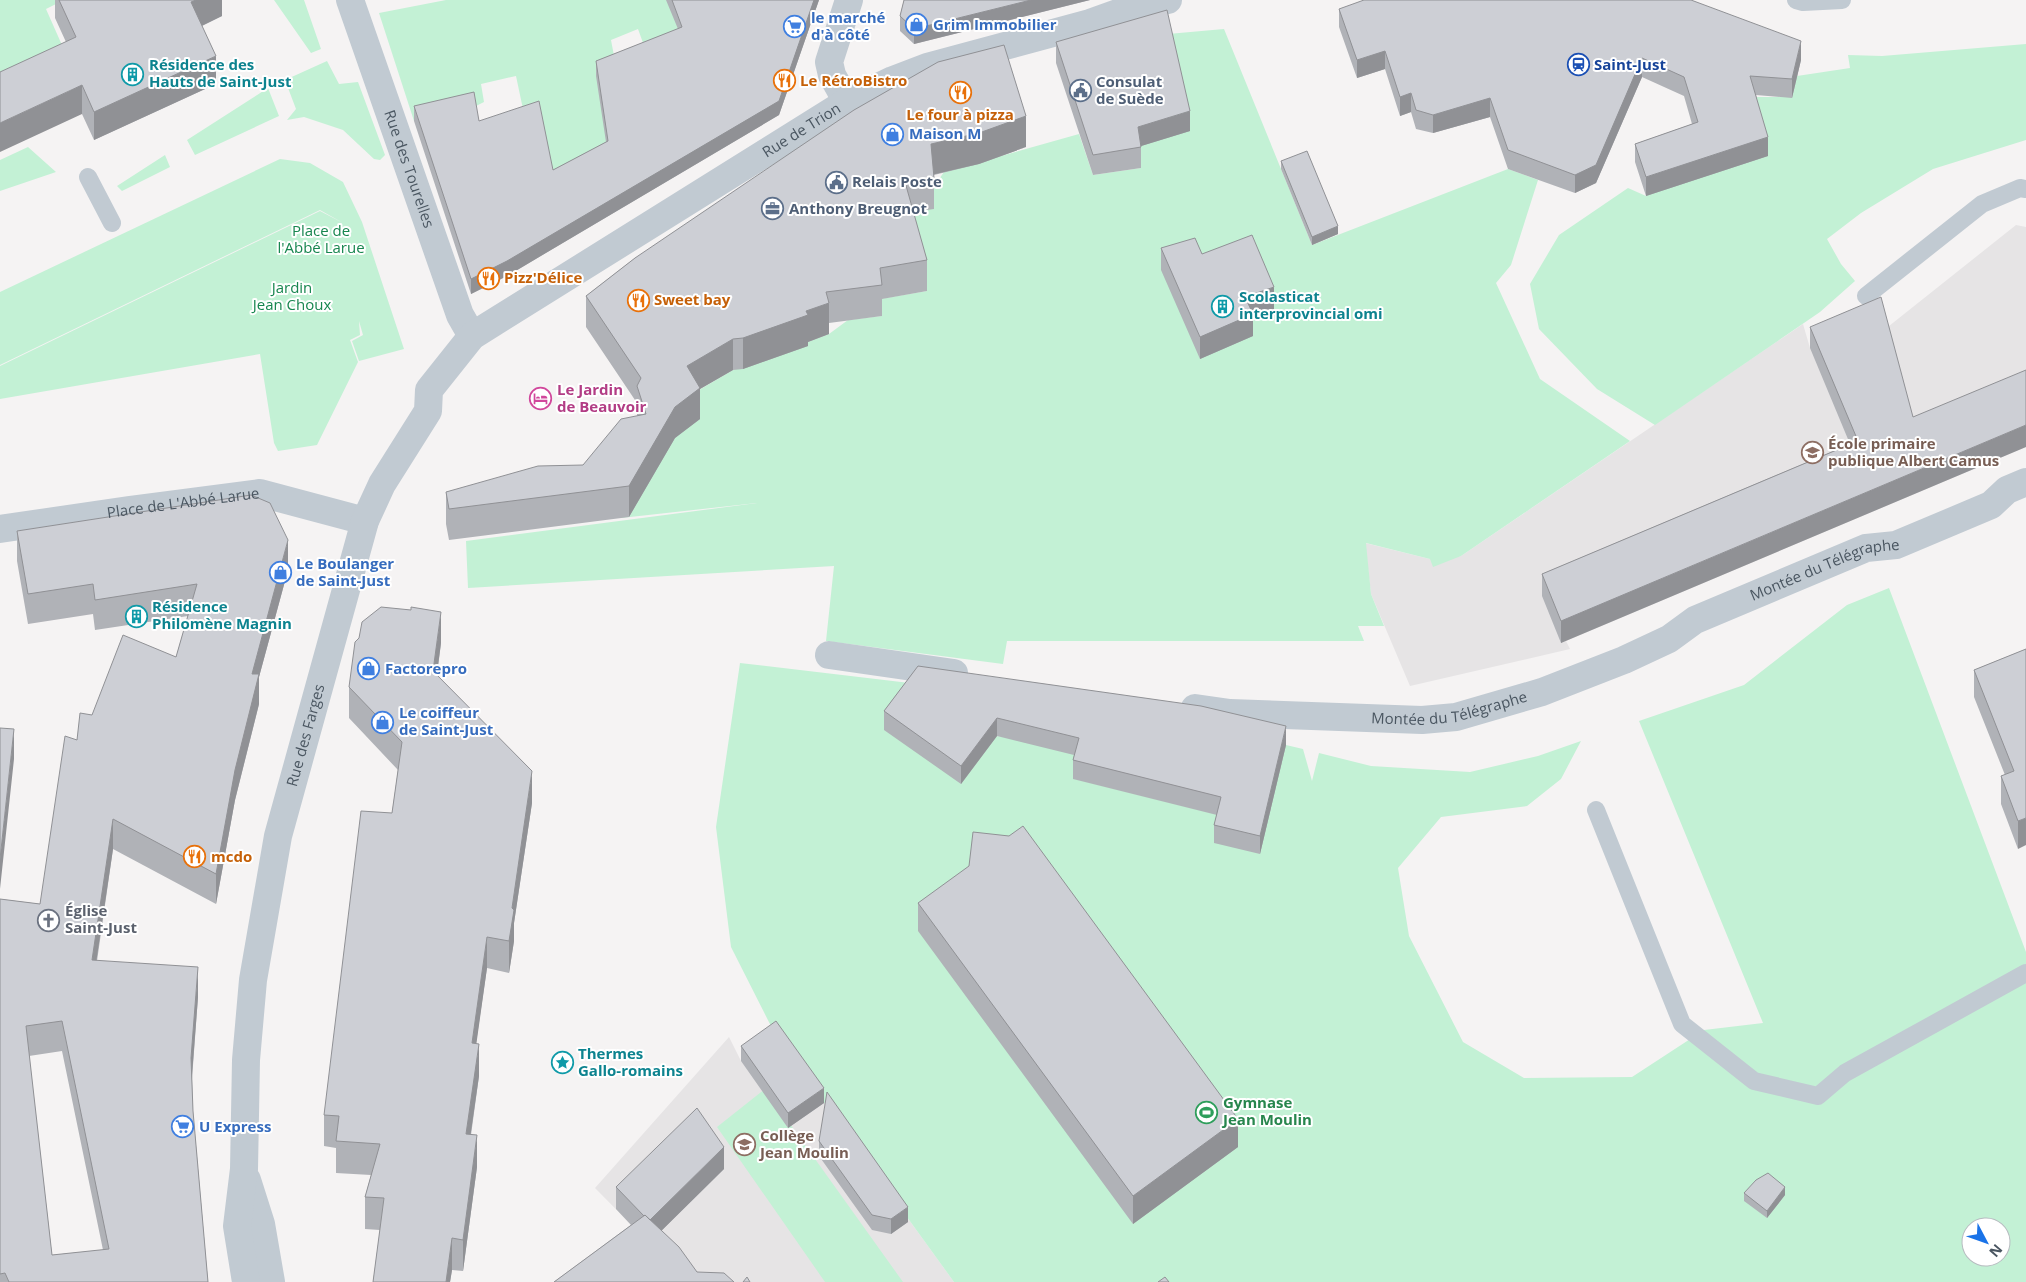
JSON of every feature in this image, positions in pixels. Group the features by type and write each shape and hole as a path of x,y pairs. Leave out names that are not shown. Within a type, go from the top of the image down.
{"street":[{"name":"Rue des Tourelles","path":"350,0 460,315 472,336"},
{"path":"847,102 832,74 829,62 849,0"},
{"name":"Rue de Trion","path":"472,336 847,102 893,80 927,67 1090,23 1126,10 1168,0"},
{"name":"Rue des Farges","path":"246,1282 238,1226 244,1169 246,1060 253,980 278,836 364,521 382,484 428,411 429,390 472,336"},
{"name":"Montée du Télégraphe","path":"1172,705 1230,713 1422,720 1456,716 1542,692 1624,660 1669,639 1695,620 1866,548 1896,545 1991,505 2007,490 2026,482"},
{"name":"Place de L'Abbé Larue","path":"0,529 260,493 364,521"},
{"path":"829,655 976,676"},
{"name":"Rue des Farges","path":"244,1169 261,1224 271,1282"}],"lane":[{"path":"1796,0 1803,2 1842,0"},
{"path":"88,177 112,223"},
{"path":"1866,296 1982,204 2020,188 2026,189"},
{"path":"1596,810 1682,1024 1754,1081 1818,1096 1845,1073 2026,973"}],"shaded area":[{"name":"École primaire publique Albert Camus","path":"2016,225 2026,227 2026,447 1566,641 1570,649 1410,686 1371,594 1365,543 1430,559 1461,556 1803,324 1810,348 1884,330"},
{"name":"Collège Jean Moulin","path":"776,1036 954,1282 597,1282 682,1276 595,1188 729,1037 741,1061"}],"green space":[{"path":"0,0 64,0 46,9 69,61 0,90"},
{"path":"274,0 304,0 321,49 311,53"},
{"path":"446,0 700,0 703,70 663,98 638,29 611,40 619,82 611,162 542,199 516,76 481,84 484,102 474,107 414,121 379,13"},
{"path":"1224,29 1312,245 1508,169 1538,180 1511,265 1496,283 1540,379 1630,441 1461,556 1433,567 1430,559 1366,543 1371,594 1384,626 1358,626 1364,641 1007,641 1003,664 826,641 834,566 468,588 466,541 757,503 621,518 625,485 687,397 733,370 829,334 848,320 882,316 880,299 927,291 872,247 932,189 944,172 1079,134 1093,175 1141,168 1138,147 1168,34"},
{"path":"2026,44 2026,140 1933,169 1861,213 1827,239 1841,264 1855,281 1820,312 1655,425 1597,389 1539,329 1530,284 1559,235 1628,188 1646,196 1750,97 1792,97 1797,76 1850,68 1848,55 1882,56"},
{"path":"327,61 339,84 358,82 385,155 380,160 374,159 343,130 304,117 287,120 296,109 285,80"},
{"path":"268,88 279,116 195,155 187,140"},
{"path":"28,147 56,172 0,191 0,160"},
{"path":"165,155 170,167 122,191 117,186"},
{"path":"280,159 310,163 343,182 362,222 404,349 359,361 352,341 363,335 359,321 360,335 350,340 358,362 317,445 278,451 274,443 260,354 0,399 0,366 320,211 343,223 320,210 0,365 0,292"},
{"path":"1889,588 2026,952 2026,1282 954,1282 776,1036 731,947 716,827 740,663 918,684 992,736 1286,745 1303,749 1312,781 1319,753 1371,766 1470,772 1538,756 1581,741 1561,779 1527,806 1441,817 1398,868 1409,936 1463,1042 1524,1078 1632,1077 1704,1030 1763,1023 1639,721 1744,685 1847,605"},
{"path":"765,1089 903,1282 825,1282 717,1127"}],"building":[{"name":"Résidence des Hauts de Saint-Just","path":"59,0 196,0 191,2 216,56 94,112 82,85 0,123 0,72 76,37"},
{"path":"672,0 814,0 779,101 507,261 471,279 414,106 474,92 479,121 539,101 553,170 608,141 596,61 682,27"},
{"path":"904,0 1031,0 914,29 900,16"},
{"path":"1364,0 1691,0 1801,41 1792,79 1750,76 1768,137 1646,177 1635,144 1698,122 1684,77 1642,58 1596,165 1575,175 1508,150 1490,98 1433,115 1416,110 1411,93 1400,97 1385,51 1357,60 1339,9"},
{"path":"1167,10 1190,111 1138,127 1141,147 1093,155 1056,42"},
{"path":"1004,45 1026,116 979,133 931,144 934,178 905,182 927,260 880,268 882,285 826,292 829,303 806,311 808,315 743,338 733,339 687,366 700,388 675,407 629,486 449,509 446,492 538,466 583,465 621,419 646,414 637,386 641,378 586,296 635,258 854,110 938,62"},
{"path":"1307,151 1338,226 1312,237 1281,161"},
{"name":"Scolasticat interprovincial omi","path":"1252,235 1274,287 1245,297 1253,314 1200,337 1161,248 1195,238 1202,254"},
{"path":"1881,297 1913,417 2026,370 2026,425 1561,621 1542,574 1858,441 1810,327"},
{"path":"251,495 270,503 288,540 252,674 259,674 235,770 216,874 113,819 92,960 198,967 191,1058 193,1111 208,1282 9,1282 5,1273 0,1274 0,899 40,904 65,736 77,740 80,713 92,715 123,635 176,657 197,584 95,600 93,584 28,594 17,531","holes":["62,1021 109,1249 52,1255 26,1026"]},
{"path":"381,607 411,610 411,607 441,612 433,671 532,771 509,941 487,937 472,1043 479,1044 466,1134 477,1135 463,1240 452,1238 446,1282 373,1282 384,1198 365,1197 380,1144 336,1141 339,1116 324,1115 361,811 392,813 402,742 349,687 355,642 359,638 362,622"},
{"path":"2026,649 2026,818 2018,821 2001,776 2014,771 1974,670"},
{"path":"918,666 1201,706 1286,726 1260,836 1214,825 1221,797 1073,760 1079,738 997,718 961,766 884,711"},
{"path":"0,728 14,729 0,859"},
{"path":"1023,826 1238,1119 1133,1196 918,903 969,866 973,832 1009,836"},
{"path":"776,1021 824,1088 788,1113 741,1046"},
{"path":"827,1092 908,1207 891,1219 872,1215 819,1141"},
{"path":"697,1108 724,1147 650,1220 616,1187"},
{"path":"1768,1173 1785,1187 1767,1211 1744,1193 1756,1180"},
{"path":"645,1215 679,1247 697,1272 724,1273 734,1282 554,1282"},
{"path":"747,1277 750,1282 743,1282"},
{"path":"1165,1277 1169,1282 1158,1282"}],"place":[{"name":"Grim Immobilier","path":"917,25"},
{"name":"le marché d'à côté","path":"795,27"},
{"name":"Saint-Just","path":"1578,65"},
{"name":"Résidence des Hauts de Saint-Just","path":"133,74"},
{"name":"Le RétroBistro","path":"784,81"},
{"name":"Consulat de Suède","path":"1080,91"},
{"name":"Le four à pizza","path":"960,92"},
{"name":"Maison M","path":"893,134"},
{"name":"Relais Poste","path":"836,182"},
{"name":"Anthony Breugnot","path":"773,209"},
{"name":"Pizz'Délice","path":"488,278"},
{"name":"Sweet bay","path":"638,300"},
{"name":"Scolasticat interprovincial omi","path":"1223,306"},
{"name":"Le Jardin de Beauvoir","path":"541,399"},
{"name":"École primaire publique Albert Camus","path":"1812,453"},
{"name":"Le Boulanger de Saint-Just","path":"280,573"},
{"name":"Résidence Philomène Magnin","path":"136,616"},
{"name":"Factorepro","path":"369,669"},
{"name":"Le coiffeur de Saint-Just","path":"383,722"},
{"name":"mcdo","path":"195,857"},
{"name":"Église Saint-Just","path":"49,920"},
{"name":"Thermes Gallo-romains","path":"562,1063"},
{"name":"Gymnase Jean Moulin","path":"1207,1112"},
{"name":"U Express","path":"183,1127"},
{"name":"Collège Jean Moulin","path":"744,1145"}],"park label":[{"name":"Place de l'Abbé Larue","path":"321,240"},
{"name":"Jardin Jean Choux","path":"292,296"}]}
